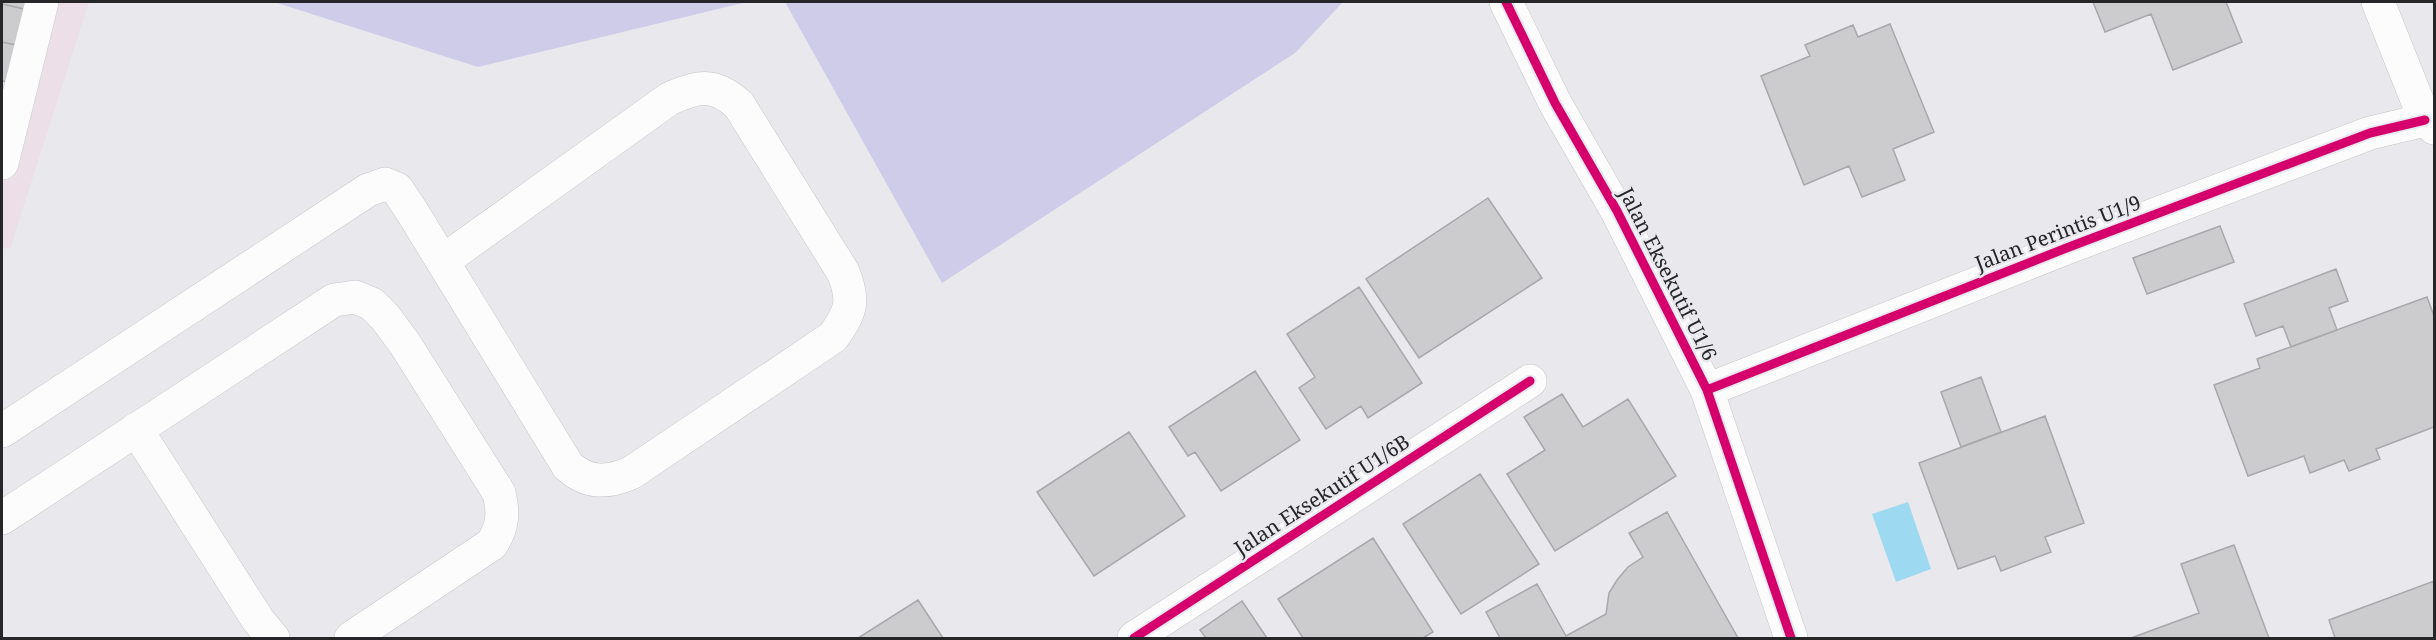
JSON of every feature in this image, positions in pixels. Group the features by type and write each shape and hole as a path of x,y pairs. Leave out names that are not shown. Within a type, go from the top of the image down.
{"street":[{"path":"2,163 42,2"},
{"name":"Jalan Eksekutif U1/6","path":"1506,2 1555,103 1617,211 1707,390 1791,639"},
{"name":"Jalan Perintis U1/9","path":"1707,390 2069,247 2370,133 2430,124 2378,2"},
{"path":"2,431 368,190 385,184 397,189 568,466 579,476 597,480 615,480 631,473 833,337 845,320 849,306 850,290 843,272 739,105 725,92 709,89 690,89 669,99 443,261"},
{"path":"2,518 334,300 355,297 372,304 405,344 499,493 503,510 500,531 492,544 351,639"},
{"name":"Jalan Eksekutif U1/6B","path":"1134,639 1530,381"},
{"path":"136,429 258,620 273,639"}],"shaded area":[{"path":"2,2 89,2 10,249 2,247"},
{"path":"274,2 747,2 478,67"},
{"path":"785,2 1343,2 1295,53 942,283"},
{"path":"1908,502 1931,569 1896,582 1872,514"}],"building":[{"path":"2,2 26,2 24,9 2,4"},
{"path":"2093,2 2226,2 2242,42 2173,70 2151,14 2105,32"},
{"path":"2,4 24,9 16,45 2,42"},
{"path":"1890,24 1934,132 1893,149 1905,180 1862,197 1849,166 1804,185 1761,76 1810,56 1805,45 1853,25 1858,37"},
{"path":"2,42 16,45 8,82 2,81"},
{"path":"1488,198 1542,278 1419,358 1366,279"},
{"path":"2220,226 2234,262 2147,294 2133,258"},
{"path":"2336,269 2348,301 2329,308 2337,330 2291,347 2283,326 2256,336 2244,304"},
{"path":"1359,287 1422,383 1368,418 1361,406 1326,429 1299,388 1315,377 1287,334"},
{"path":"2427,297 2434,316 2434,427 2376,449 2380,459 2349,471 2344,460 2310,473 2304,456 2248,476 2214,385 2260,368 2257,359"},
{"path":"1255,371 1300,440 1221,491 1195,452 1188,456 1169,427"},
{"path":"1981,377 2001,432 1961,447 1941,392"},
{"path":"1562,394 1583,427 1628,399 1676,476 1555,551 1507,474 1545,450 1524,417"},
{"path":"2045,416 2084,523 2045,537 2051,552 2001,571 1995,556 1958,569 1919,463"},
{"path":"1129,432 1185,516 1094,576 1037,492"},
{"path":"1480,474 1539,564 1461,614 1403,524"},
{"path":"1667,512 1738,638 1500,638 1486,612 1537,584 1566,636 1606,614 1609,593 1617,580 1628,567 1643,557 1629,533"},
{"path":"1373,538 1433,632 1423,638 1303,638 1278,599"},
{"path":"2234,545 2269,638 2131,638 2199,613 2181,564"},
{"path":"2434,581 2434,638 2335,638 2329,620"},
{"path":"918,600 943,638 858,638"},
{"path":"1242,601 1267,638 1206,638 1200,630"}],"cycle path":[{"path":"1506,2 1555,103 1617,211 1707,390 1791,638"},
{"path":"1707,390 2069,247 2370,133 2425,120"},
{"path":"1134,638 1530,381"}]}
